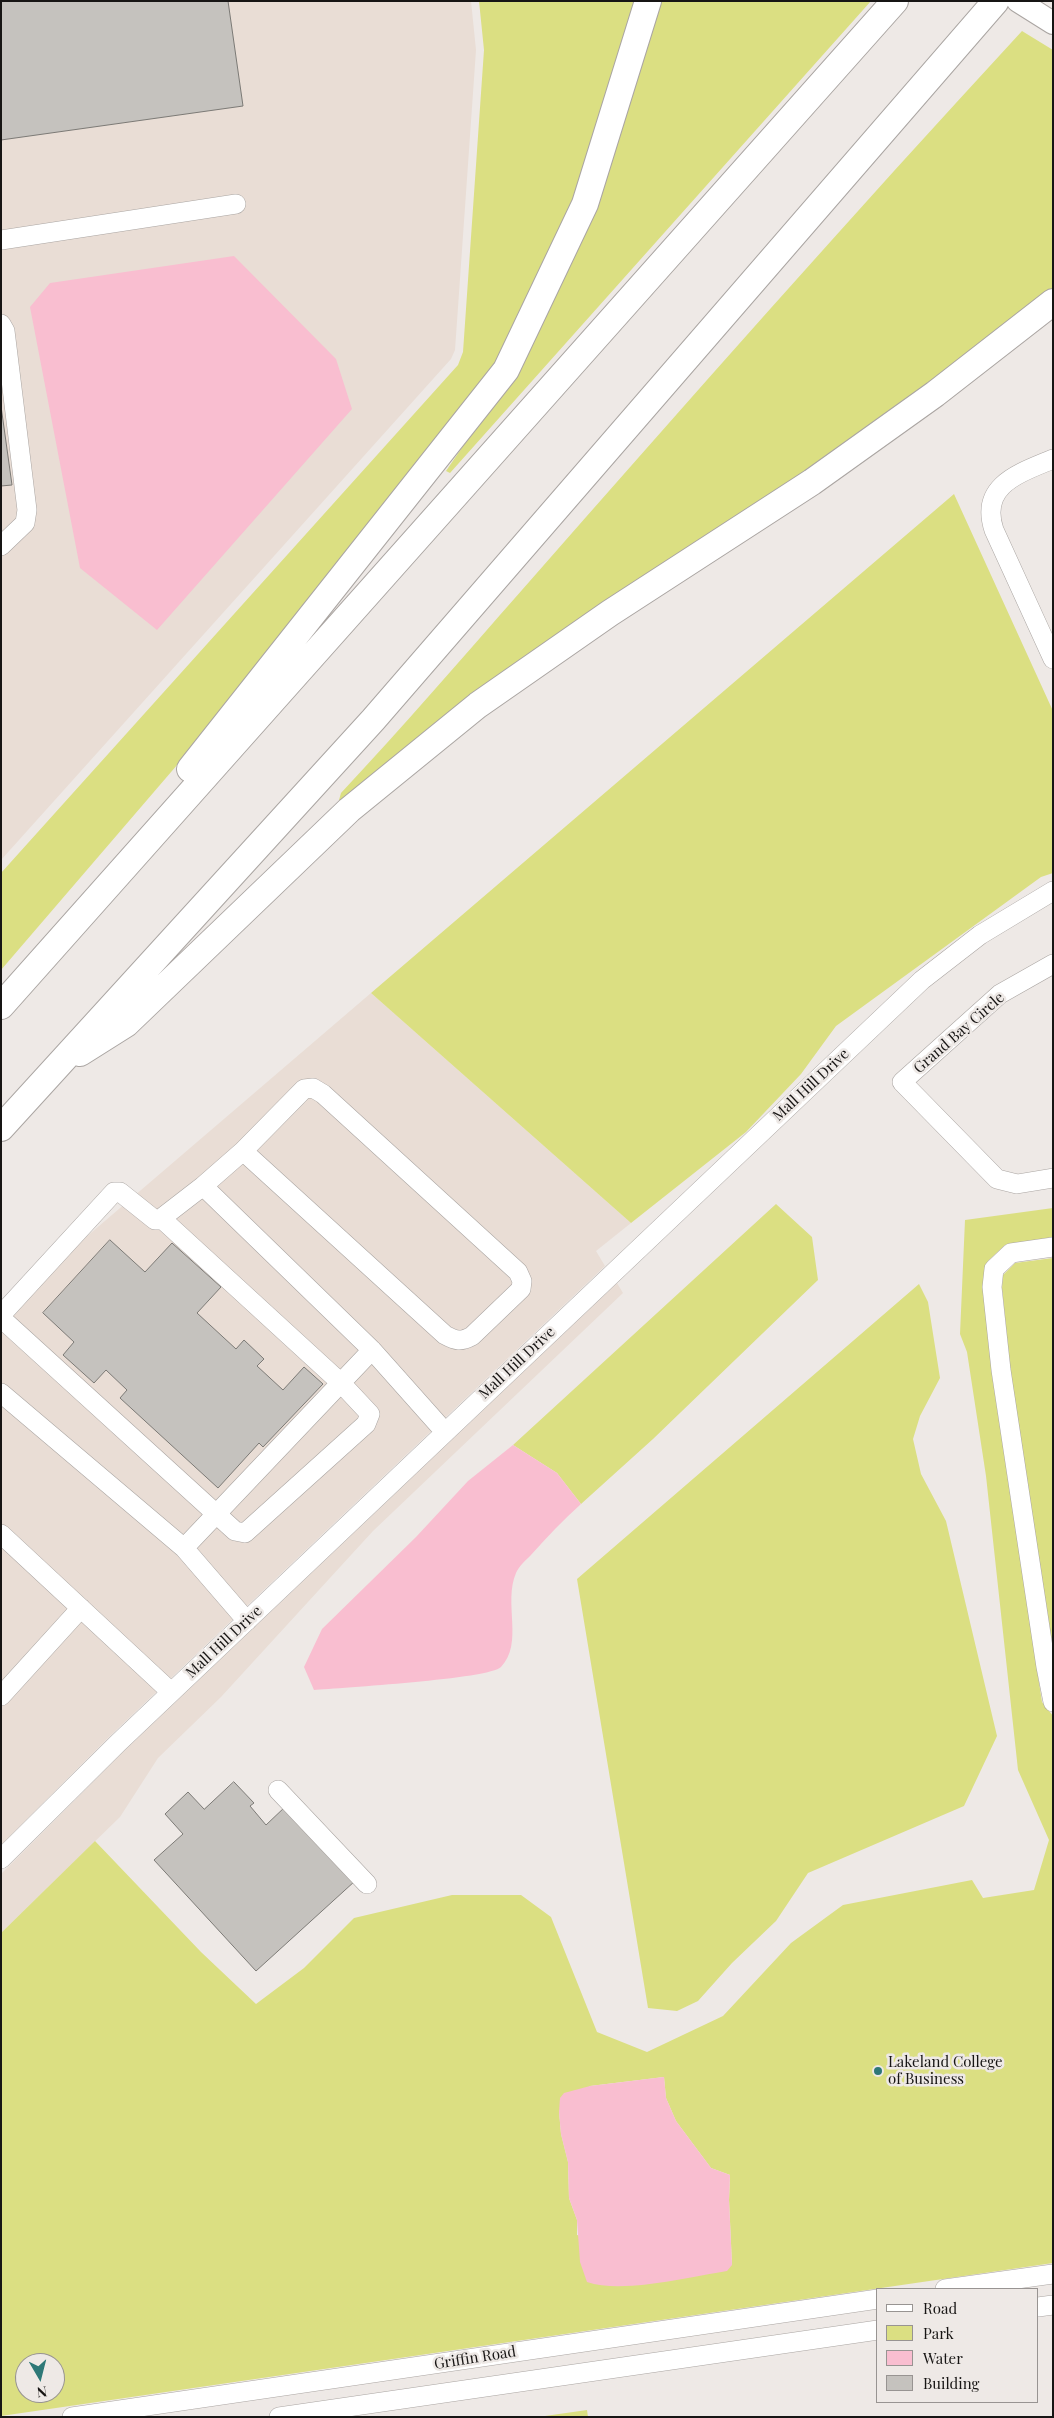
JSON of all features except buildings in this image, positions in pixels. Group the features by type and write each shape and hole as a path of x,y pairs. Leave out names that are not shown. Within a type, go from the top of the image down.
{"highway":[{"path":"8,999 895,1"},
{"path":"1,1128 373,720 996,1"},
{"path":"8,999 506,370 584,204 647,2"},
{"path":"54,1069 126,1024 349,810 478,705 610,613 812,482 935,394 1053,302"}],"main road":[{"path":"1018,1 1053,23"}],"street":[{"path":"1,240 236,204"},
{"path":"1,324 5,331 27,510 25,523 1,546"},
{"path":"1053,459 1005,482 996,492 991,514 994,530 1053,659"},
{"name":"Mall Hill Drive","path":"1,1860 171,1692 922,980 980,935 1053,891"},
{"name":"Grand Bay Circle","path":"1053,964 1000,994 902,1082 997,1179 1017,1184 1053,1178"},
{"path":"162,1219 341,1383 367,1410 369,1420 366,1424 245,1533 238,1533 1,1316 114,1192 120,1192 155,1220 162,1219 243,1151 304,1090 313,1088 323,1094 518,1272 522,1281 521,1289 472,1336 462,1341 455,1341 445,1335 243,1151"},
{"path":"203,1186 372,1350 445,1432"},
{"path":"1053,1248 1011,1253 994,1269 992,1287 1001,1370 1053,1702"},
{"path":"184,1548 372,1350"},
{"path":"1,1393 184,1548 247,1621"},
{"path":"1,1534 171,1692"},
{"path":"1,1696 80,1608"},
{"path":"278,1790 367,1884"},
{"path":"952,2288 1053,2274"},
{"name":"Griffin Road","path":"72,2417 876,2299"},
{"path":"1039,2307 1053,2305"},
{"name":"Griffin Road","path":"279,2417 876,2330"}],"shaded area":[{"path":"1,1 471,1 476,50 455,350 451,359 1,860"},
{"path":"371,993 631,1223 596,1251 605,1266 111,1735 1,1845 1,1310"},
{"path":"617,1283 623,1293 373,1531 221,1697 158,1758 120,1817 1,1933 1,1874 124,1751"}],"green space":[{"path":"479,1 634,1 632,16 575,195 485,387 275,651 1,970 1,873 458,365 463,352 484,50"},
{"path":"659,1 871,1 450,473 446,471 500,392 602,185 623,126"},
{"path":"1022,31 1053,50 1053,288 891,418 344,804 339,800 341,793 708,379"},
{"path":"954,494 1053,711 1053,873 1041,877 836,1026 801,1074 746,1132 631,1223 371,993"},
{"path":"776,1204 812,1237 818,1280 653,1439 581,1504 557,1473 513,1445"},
{"path":"1053,1208 1053,1237 1005,1245 988,1261 985,1268 983,1288 993,1381 1042,1702 1053,1716 1053,2263 1,2416 1,1933 95,1841 201,1952 256,2004 304,1968 354,1918 452,1895 521,1895 551,1917 597,2032 647,2052 723,2016 791,1943 843,1905 972,1880 983,1898 1034,1890 1049,1840 1018,1770 986,1476 967,1352 960,1334 965,1220","holes":["664,2077 666,2098 676,2121 711,2168 730,2175 729,2200 732,2265 577,2235 577,2220 569,2198 568,2162 561,2134 559,2111 590,2086"]},
{"path":"1053,1258 1053,1650 1010,1368 1002,1288 1003,1275 1015,1263"},
{"path":"919,1284 928,1302 940,1378 920,1416 913,1439 921,1474 946,1521 997,1736 964,1806 808,1873 776,1921 732,1963 698,2001 677,2011 648,2008 577,1579"},
{"path":"587,2410 588,2417 538,2417"}],"water":[{"path":"234,256 336,359 352,409 157,630 80,568 30,307 50,283"},
{"path":"513,1445 557,1473 581,1504 549,1535 516,1573 511,1597 511,1646 508,1657 501,1667 491,1671 444,1679 314,1690 304,1667 322,1629 416,1537 468,1481"},
{"path":"664,2077 666,2098 676,2121 711,2168 730,2175 729,2200 732,2265 727,2271 656,2283 618,2286 587,2282 580,2262 577,2220 569,2198 568,2162 561,2134 559,2112 560,2098 564,2093 590,2086"}],"place":[{"name":"Lakeland College of Business","path":"878,2071"}]}
